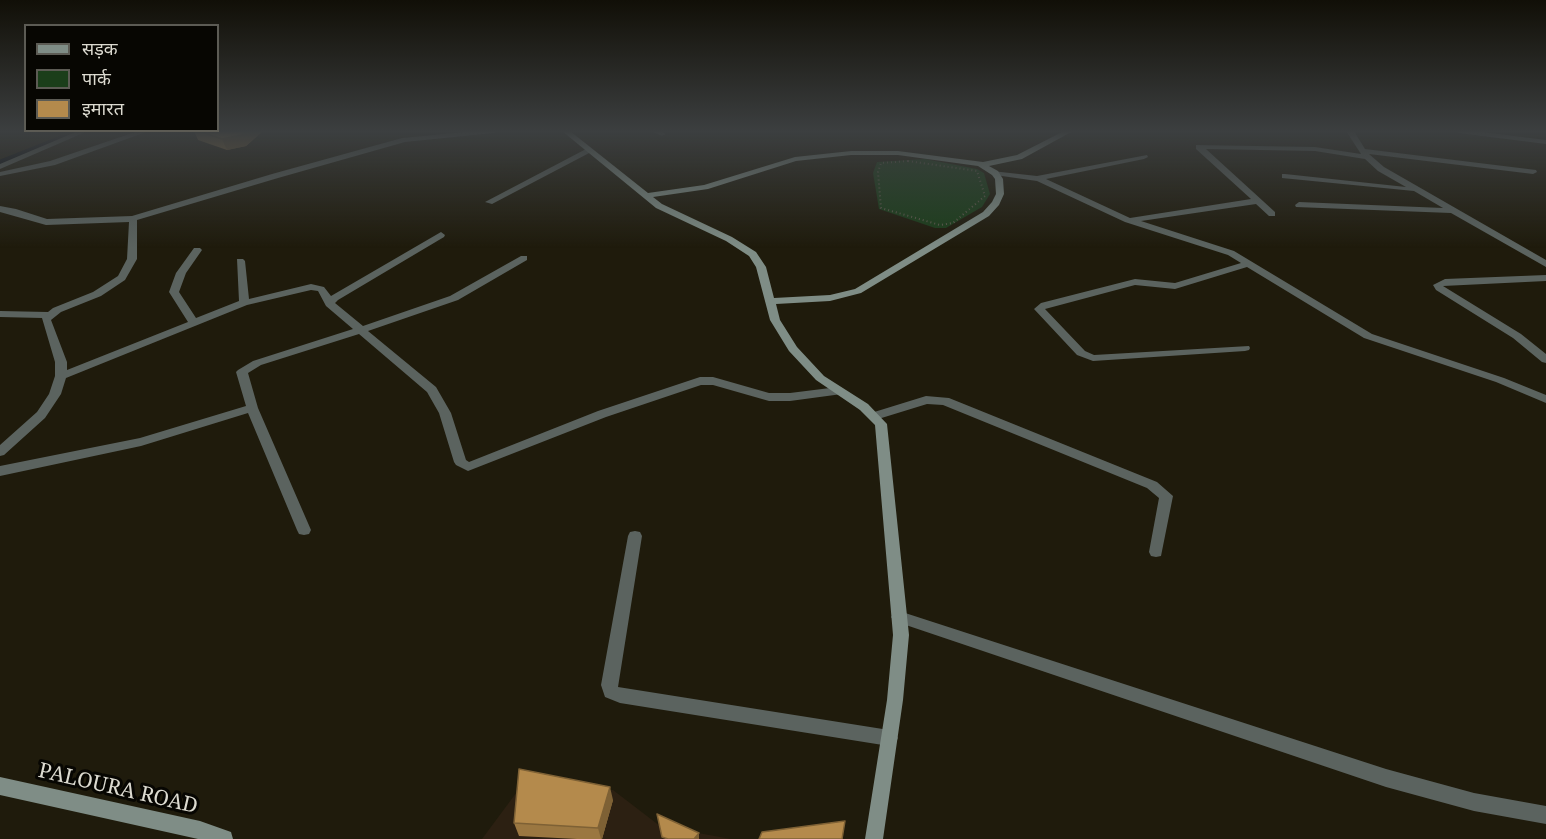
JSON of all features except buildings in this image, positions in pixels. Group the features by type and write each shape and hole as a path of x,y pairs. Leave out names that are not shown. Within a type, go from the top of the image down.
{"street":[{"path":"0,174 18,170"},
{"path":"0,209 12,210 46,222 133,219 296,170"},
{"path":"489,202 553,170"},
{"path":"612,170 671,213 729,239 753,254 761,267 775,320 793,349 804,363 838,391 875,416 881,424 884,436 899,617 899,663 874,839"},
{"path":"645,196 705,187 759,170"},
{"path":"992,170 1039,178 1128,220 1217,249 1250,263 1368,336 1500,380 1546,399"},
{"path":"1039,178 1078,170"},
{"path":"1224,170 1272,214"},
{"path":"1383,170 1546,264"},
{"path":"1516,170 1533,172"},
{"path":"770,301 830,298 848,295 869,285 986,214 996,203 1000,194 999,178 995,172"},
{"path":"1285,176 1415,190"},
{"path":"1128,220 1257,201"},
{"path":"1299,205 1453,211"},
{"path":"0,314 49,315 97,294 122,278 132,259 133,219"},
{"path":"329,302 441,235"},
{"path":"193,321 174,292 181,273 196,250"},
{"path":"304,530 252,408 242,372 249,367 454,298 524,258"},
{"path":"240,261 244,303"},
{"path":"1245,348 1093,358 1081,353 1039,309 1046,305 1135,282 1175,286 1250,263"},
{"path":"1546,278 1445,282 1438,285 1438,288 1517,336 1546,360"},
{"path":"61,376 193,321 244,303 311,287 321,289 329,302 409,368 436,395 445,412 460,462 468,467 602,414 700,381 713,381 770,397 838,391"},
{"path":"0,452 49,405 61,376 59,351 46,319 49,315"},
{"path":"875,416 926,400 945,401 1152,485 1166,496 1156,552"},
{"path":"0,471 141,442 252,408"},
{"path":"635,536 609,686 611,692 620,696 889,738"},
{"path":"899,617 1386,778 1474,802 1546,815"},
{"name":"PALOURA ROAD","path":"0,786 179,825 224,839"}],"path":[{"path":"879,170 881,208 940,225 953,223 985,196 977,171 972,170"}],"shaded area":[{"path":"525,781 613,790 660,826 731,839 482,839"}],"green space":[{"path":"874,170 979,170 984,173 990,194 982,207 946,228 935,228 879,209"}]}
